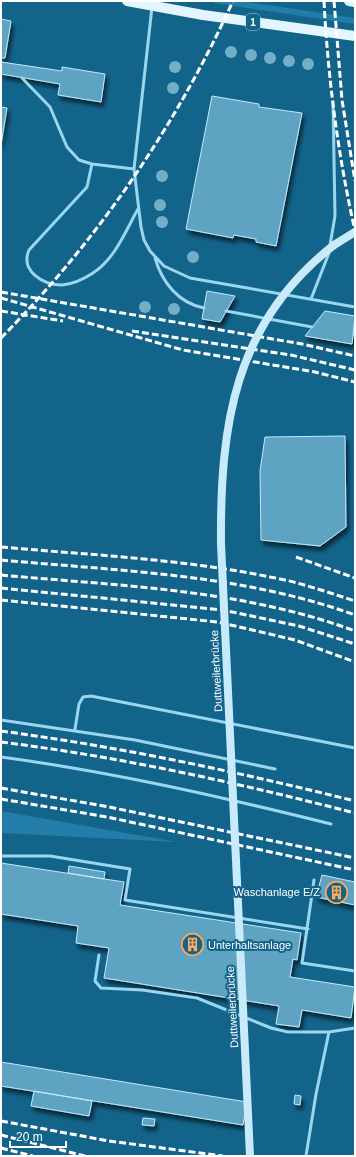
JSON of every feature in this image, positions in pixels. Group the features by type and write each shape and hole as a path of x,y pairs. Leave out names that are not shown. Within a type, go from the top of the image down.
{"main road":[{"name":"1","path":"128,1 152,3 204,15 355,36"},
{"path":"349,1 355,2"}],"street":[{"name":"Duttweilerbrücke","path":"250,1156 221,544 220,497 223,455 228,422 236,388 247,356 263,324 280,299 306,269 334,245 355,232"}],"lane":[{"path":"152,3 134,169 138,208 144,240 154,256 162,278 174,293 188,303 204,308"},
{"path":"22,78 50,107 67,147 79,160 92,164 134,169"},
{"path":"311,299 329,254 335,216 333,102"},
{"path":"92,164 87,186 29,250 26,260 32,273 48,283 63,285 78,281 94,273 108,260 138,208"},
{"path":"154,256 170,270 190,278 355,307"},
{"path":"226,312 312,327"},
{"path":"75,730 80,702 83,698 88,696 355,748"},
{"path":"1,720 75,730 186,750 275,769"},
{"path":"1,757 135,779 227,798 331,824"},
{"path":"1,856 50,856 130,869 125,900 308,929"},
{"path":"314,880 302,963 355,971"},
{"path":"99,955 95,981 101,988 142,990 196,998 271,1028 288,1032 329,1032 355,1028"},
{"path":"306,1156 316,1094 329,1032"}],"shaded area":[{"path":"214,1 241,1 355,18 355,24 214,3"},
{"path":"1,811 177,842 1,833"}],"building":[{"path":"1,19 11,21 5,58 1,58"},
{"path":"1,62 62,71 62,67 105,74 101,102 58,95 60,84 1,74"},
{"path":"212,96 259,104 259,107 302,113 276,246 256,242 256,239 234,235 233,238 186,229"},
{"path":"1,107 7,108 1,145"},
{"path":"207,291 235,296 220,322 202,319"},
{"path":"325,311 355,316 352,344 305,336"},
{"path":"345,436 346,527 320,546 261,540 260,471 265,437"},
{"name":"Unterhaltsanlage","path":"1,863 124,882 120,905 301,933 297,960 293,959 290,977 355,987 351,1018 302,1010 299,1027 276,1024 279,1006 104,978 109,948 76,943 78,926 1,914"},
{"path":"69,866 105,872 104,879 68,873"},
{"name":"Waschanlage E/Z","path":"322,875 355,882 355,905 316,897"},
{"path":"1,1062 247,1102 243,1125 1,1086"},
{"path":"34,1091 92,1101 89,1116 31,1106"},
{"path":"295,1095 301,1096 300,1105 294,1104"},
{"path":"143,1118 155,1119 154,1126 142,1125"}],"railway":[{"path":"1,338 70,262 132,180 186,93 211,47 233,1"},
{"path":"324,1 331,88 339,145 355,231"},
{"path":"334,1 342,100 355,181"},
{"path":"1,292 302,344 355,356"},
{"path":"1,298 183,350 315,372 355,382"},
{"path":"1,311 63,321"},
{"path":"132,331 291,355 355,370"},
{"path":"1,547 136,558 237,571 281,579 355,601"},
{"path":"296,557 355,578"},
{"path":"1,560 136,571 225,582 312,601 355,615"},
{"path":"1,575 180,591 269,606 312,617 355,631"},
{"path":"1,588 223,610 299,626 355,644"},
{"path":"1,600 218,622 295,640 355,662"},
{"path":"1,731 46,737 179,761 355,801"},
{"path":"1,742 135,763 223,781 355,813"},
{"path":"1,788 109,807 355,858"},
{"path":"1,799 107,817 355,870"},
{"path":"1,1121 109,1141 223,1156"},
{"path":"1,1135 85,1156"},
{"path":"1,1148 33,1156"}],"place":[{"name":"Waschanlage E/Z","path":"336,892"},
{"name":"Unterhaltsanlage","path":"192,945"}]}
